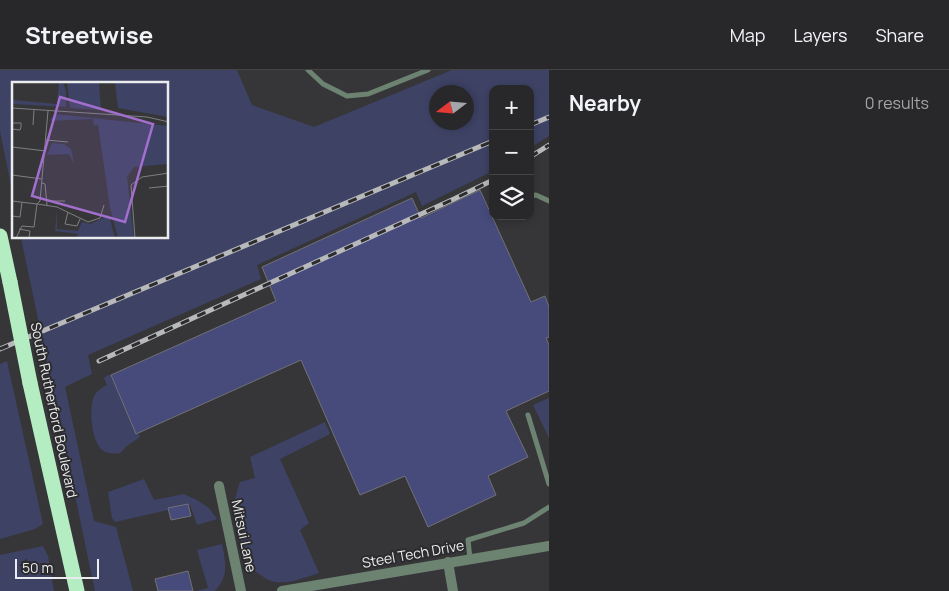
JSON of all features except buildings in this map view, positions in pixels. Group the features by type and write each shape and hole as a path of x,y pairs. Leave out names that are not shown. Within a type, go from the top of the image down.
{"highway":[{"name":"South Rutherford Boulevard","path":"0,236 30,384 77,591"}],"street":[{"name":"Mitsui Lane","path":"219,486 241,591"},
{"name":"Steel Tech Drive","path":"282,591 549,546"},
{"path":"448,562 453,591"}],"lane":[{"path":"308,70 323,84 347,96 368,94 428,70"},
{"path":"534,195 549,201"},
{"path":"528,415 549,484"},
{"path":"470,559 468,540 524,523 549,506"}],"shaded area":[{"path":"0,70 237,70 252,105 314,127 452,70 549,70 549,136 534,145 534,85 489,85 489,173 422,206 416,192 257,265 261,279 88,355 92,374 65,387 94,521 116,527 133,591 95,591 21,239 169,239 169,82 12,82 12,191 0,131"},
{"path":"7,361 43,524 35,529 0,539 0,364"},
{"path":"111,375 140,437 120,453 105,452 101,449 93,429 92,404 98,391 107,385 104,378"},
{"path":"549,398 549,438 533,405"},
{"path":"325,422 330,434 280,459 309,523 300,530 319,573 287,582 271,581 258,573 244,559 234,502 240,482 255,478 250,457"},
{"path":"144,479 154,500 184,494 209,508 217,519 197,525 190,505 115,522 112,518 108,492"},
{"path":"222,544 225,563 223,580 215,591 196,591 208,588 197,550"},
{"path":"43,546 48,556 54,591 0,591 0,555"}],"railway":[{"path":"534,123 549,117"},
{"path":"0,349 489,143"},
{"path":"534,154 549,145"},
{"path":"99,361 489,182"}]}
